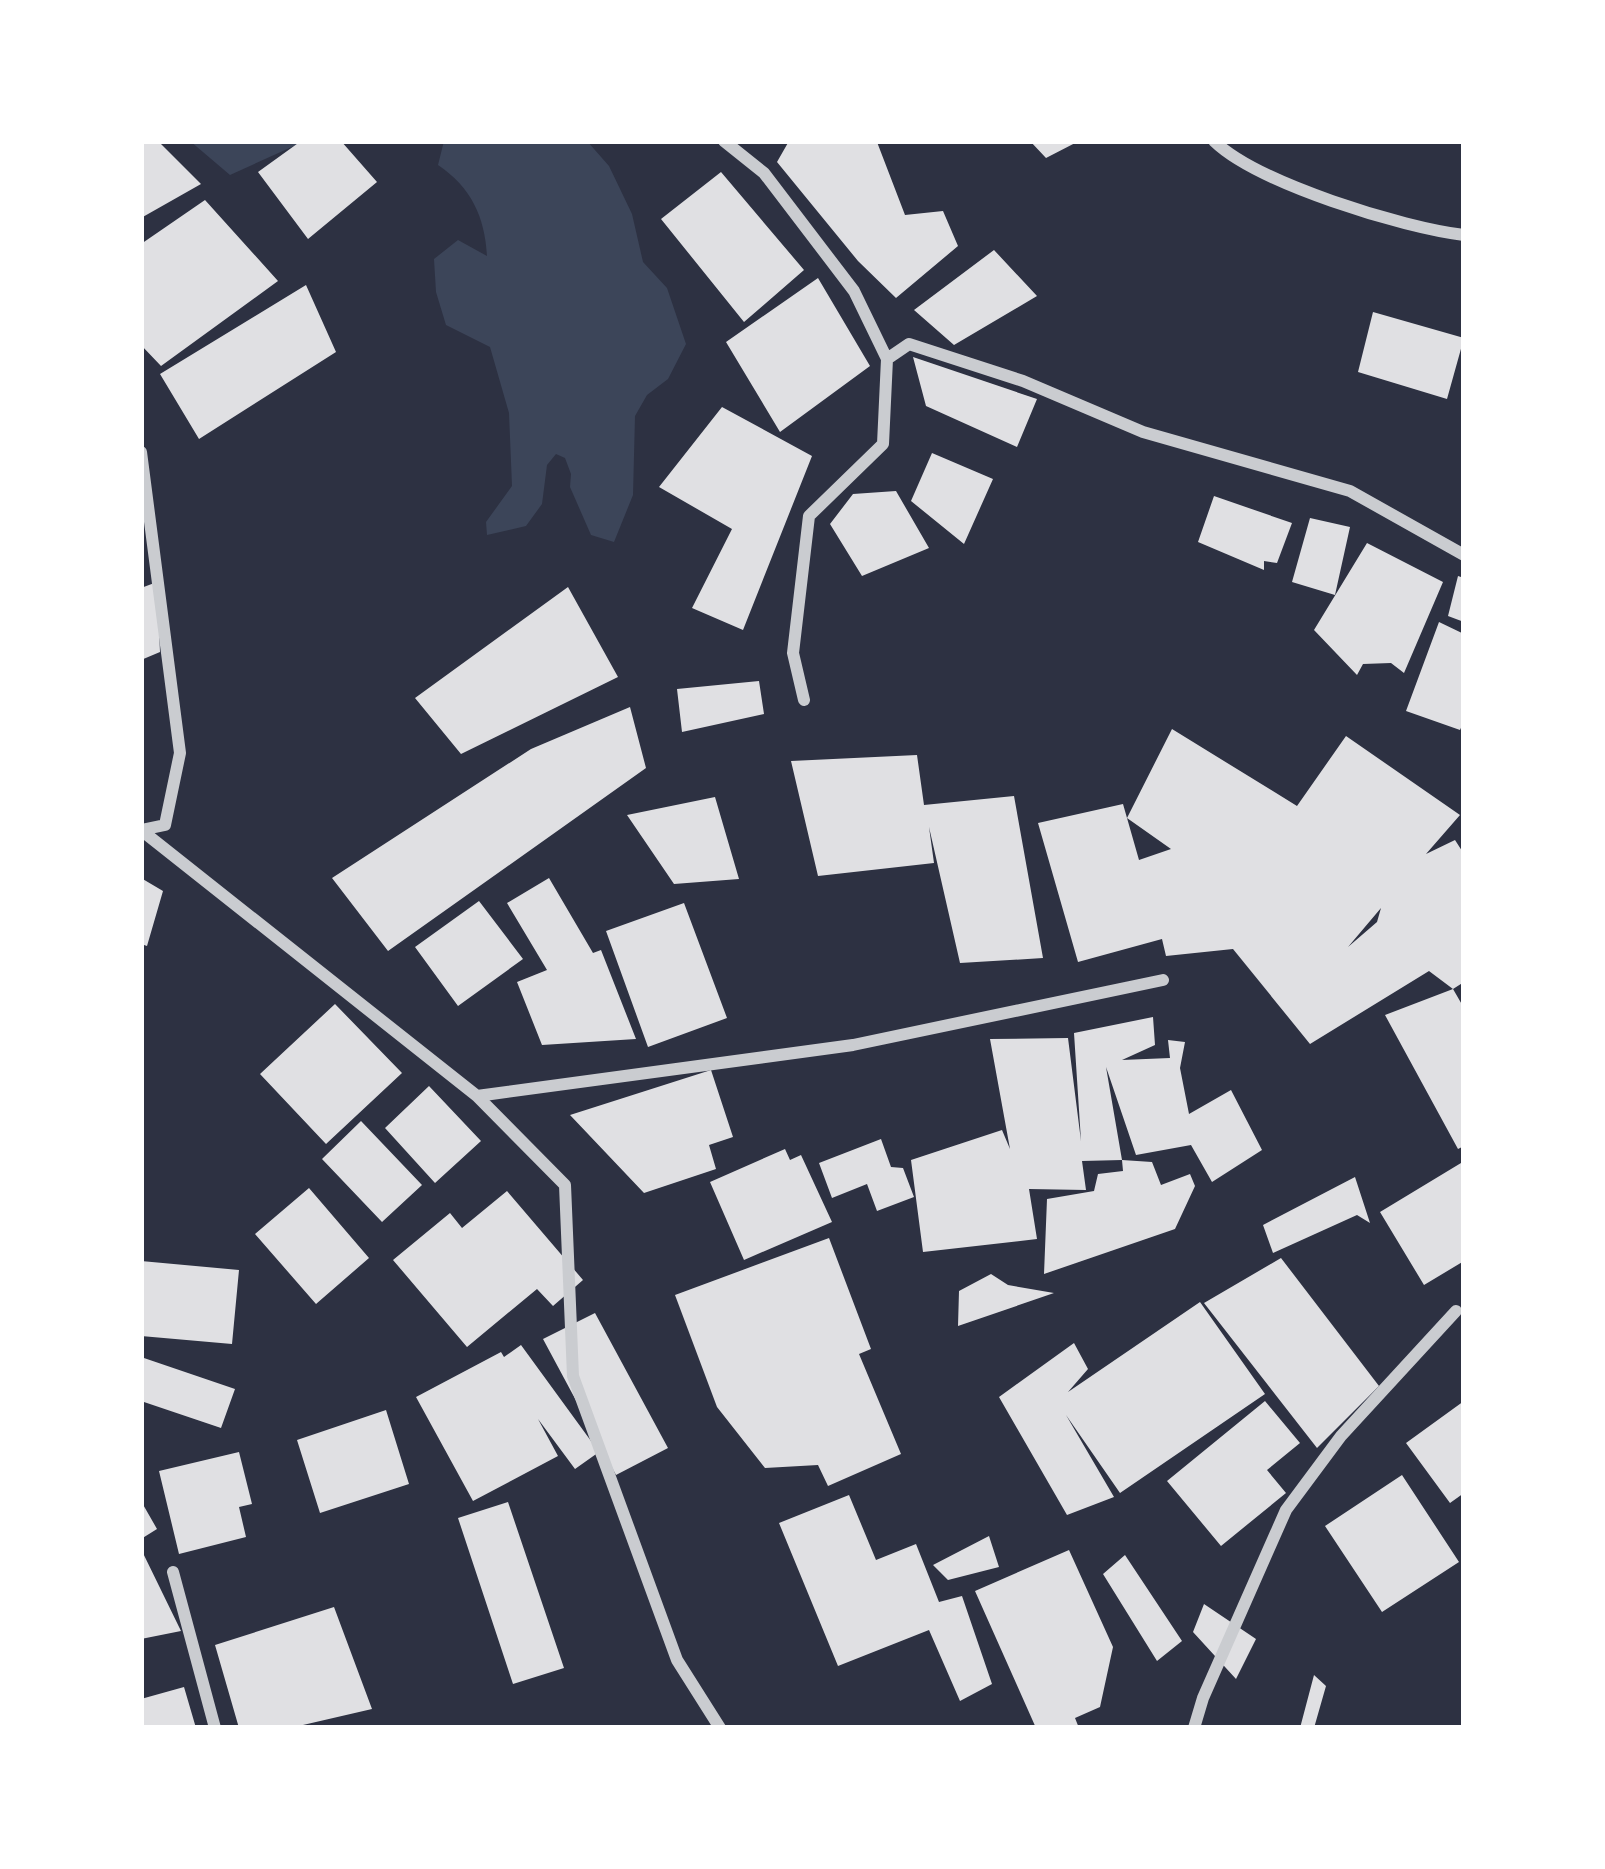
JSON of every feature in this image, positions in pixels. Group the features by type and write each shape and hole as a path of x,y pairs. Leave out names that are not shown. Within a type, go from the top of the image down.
{"street":[{"path":"724,141 764,173 854,291 887,358 883,444 809,516 793,653 804,700"},
{"path":"1214,141 1305,191 1431,231 1464,235"},
{"path":"887,358 909,344 1023,380 1143,432 1351,491 1464,556"},
{"path":"141,452 180,753 164,826 141,830"},
{"path":"141,830 477,1096 566,1185 573,1376 677,1660 720,1728"},
{"path":"477,1096 853,1045 1163,980"},
{"path":"1194,1728 1286,1510 1341,1436 1456,1311"},
{"path":"173,1572 215,1728"}],"shaded area":[{"path":"190,141 305,141 230,175"},
{"path":"444,141 587,141 609,166 632,214 643,262 667,288 686,344 668,379 647,395 635,416 633,495 614,542 591,535 570,487 565,458 556,454 547,465 542,504 526,526 487,535 486,522 512,486 509,413 490,347 446,325 436,292 434,259 458,240 487,256 474,204 438,165"}],"building":[{"path":"141,141 158,141 201,184 141,218"},
{"path":"301,141 341,141 377,182 308,239 258,172"},
{"path":"789,141 877,142 905,215 943,211 958,246 896,298 858,261 777,162"},
{"path":"1030,141 1079,141 1046,158"},
{"path":"721,172 804,270 744,322 661,219"},
{"path":"205,200 278,281 161,366 141,345 141,244"},
{"path":"994,250 1037,296 954,345 914,310"},
{"path":"818,278 870,366 780,432 726,342"},
{"path":"306,285 336,352 199,439 160,374"},
{"path":"1373,312 1464,338 1447,399 1358,372"},
{"path":"913,357 1037,399 1017,447 926,406"},
{"path":"722,407 812,456 743,630 692,608 732,529 659,487"},
{"path":"932,453 993,479 964,544 911,501"},
{"path":"896,491 929,548 862,576 830,524 853,494"},
{"path":"1214,496 1292,523 1277,563 1264,561 1264,570 1198,542"},
{"path":"1310,518 1350,527 1335,595 1292,582"},
{"path":"1367,543 1443,582 1404,673 1391,663 1363,664 1357,675 1314,630"},
{"path":"1458,576 1464,578 1464,622 1448,616"},
{"path":"157,582 160,652 141,660 141,588"},
{"path":"568,587 618,677 461,754 415,698"},
{"path":"1439,622 1464,634 1464,721 1460,730 1406,711"},
{"path":"759,681 764,714 682,732 677,689"},
{"path":"630,707 646,768 388,951 332,878 531,749"},
{"path":"1172,729 1297,806 1346,736 1460,815 1426,854 1455,840 1464,854 1464,982 1453,989 1429,971 1310,1044 1233,949 1166,956 1162,939 1078,962 1038,823 1123,804 1127,818","holes":["1127,818 1171,849 1139,860","1381,908 1377,922 1348,947"]},
{"path":"917,755 924,805 1014,796 1043,958 960,963 929,827 934,863 818,876 791,761"},
{"path":"715,797 739,879 674,884 627,815"},
{"path":"141,878 163,891 147,946 141,944"},
{"path":"549,878 593,953 601,950 636,1039 542,1045 517,982 547,970 507,903"},
{"path":"479,901 523,959 458,1006 415,947"},
{"path":"684,903 727,1018 648,1047 606,931"},
{"path":"1453,989 1464,1008 1464,1146 1458,1149 1385,1015"},
{"path":"335,1004 402,1073 326,1144 260,1074"},
{"path":"1153,1017 1155,1045 1122,1060 1170,1058 1168,1040 1185,1042 1180,1068 1189,1114 1231,1090 1262,1150 1212,1182 1191,1145 1136,1155 1106,1067 1122,1160 1082,1161 1086,1190 1029,1189 1037,1239 923,1252 911,1160 1002,1130 1010,1149 990,1039 1068,1038 1081,1141 1074,1033"},
{"path":"711,1070 733,1137 709,1145 716,1169 644,1193 570,1115"},
{"path":"429,1086 481,1141 435,1183 385,1128"},
{"path":"361,1121 422,1185 382,1222 322,1159"},
{"path":"881,1139 891,1167 903,1168 914,1197 877,1211 867,1184 832,1198 819,1163"},
{"path":"785,1149 790,1160 801,1155 832,1222 744,1260 710,1182"},
{"path":"1122,1160 1152,1162 1161,1185 1190,1174 1195,1186 1175,1229 1044,1274 1047,1199 1094,1191 1098,1174 1123,1171"},
{"path":"1461,1163 1464,1261 1424,1285 1380,1212"},
{"path":"1355,1177 1370,1223 1357,1215 1273,1253 1263,1225"},
{"path":"309,1188 369,1258 316,1304 255,1234"},
{"path":"507,1191 583,1280 553,1306 537,1289 467,1347 393,1260 450,1213 462,1228"},
{"path":"829,1238 871,1349 859,1354 901,1454 828,1486 818,1465 765,1468 717,1407 675,1295"},
{"path":"1281,1258 1379,1386 1317,1448 1204,1303"},
{"path":"141,1261 239,1270 232,1344 141,1336"},
{"path":"991,1274 1008,1285 1054,1293 958,1326 959,1291"},
{"path":"1200,1302 1265,1394 1120,1493 1066,1415 1114,1497 1067,1515 999,1397 1074,1343 1088,1369 1068,1392"},
{"path":"595,1313 668,1448 616,1475 543,1339"},
{"path":"521,1345 599,1452 575,1469 538,1419 558,1456 473,1501 416,1397"},
{"path":"141,1357 235,1389 221,1428 141,1401"},
{"path":"1265,1401 1300,1443 1267,1470 1286,1493 1221,1546 1167,1481"},
{"path":"1464,1401 1464,1493 1450,1503 1406,1443"},
{"path":"386,1410 409,1484 320,1513 297,1440"},
{"path":"239,1452 252,1504 239,1507 246,1537 179,1554 159,1471"},
{"path":"1402,1475 1459,1562 1382,1612 1325,1526"},
{"path":"849,1495 876,1560 916,1544 939,1602 962,1596 992,1684 960,1701 929,1630 838,1666 779,1523"},
{"path":"141,1501 157,1529 141,1539"},
{"path":"508,1502 564,1668 513,1684 458,1518"},
{"path":"989,1536 999,1567 948,1580 933,1565"},
{"path":"141,1549 181,1631 141,1639"},
{"path":"1069,1550 1113,1647 1100,1707 1075,1718 1079,1728 1036,1728 975,1591"},
{"path":"1125,1555 1182,1641 1157,1661 1103,1574"},
{"path":"1204,1604 1256,1639 1236,1679 1193,1632"},
{"path":"334,1607 372,1709 290,1728 239,1728 215,1645"},
{"path":"1314,1675 1326,1686 1314,1728 1300,1728"},
{"path":"184,1687 196,1728 141,1728 141,1699"}]}
